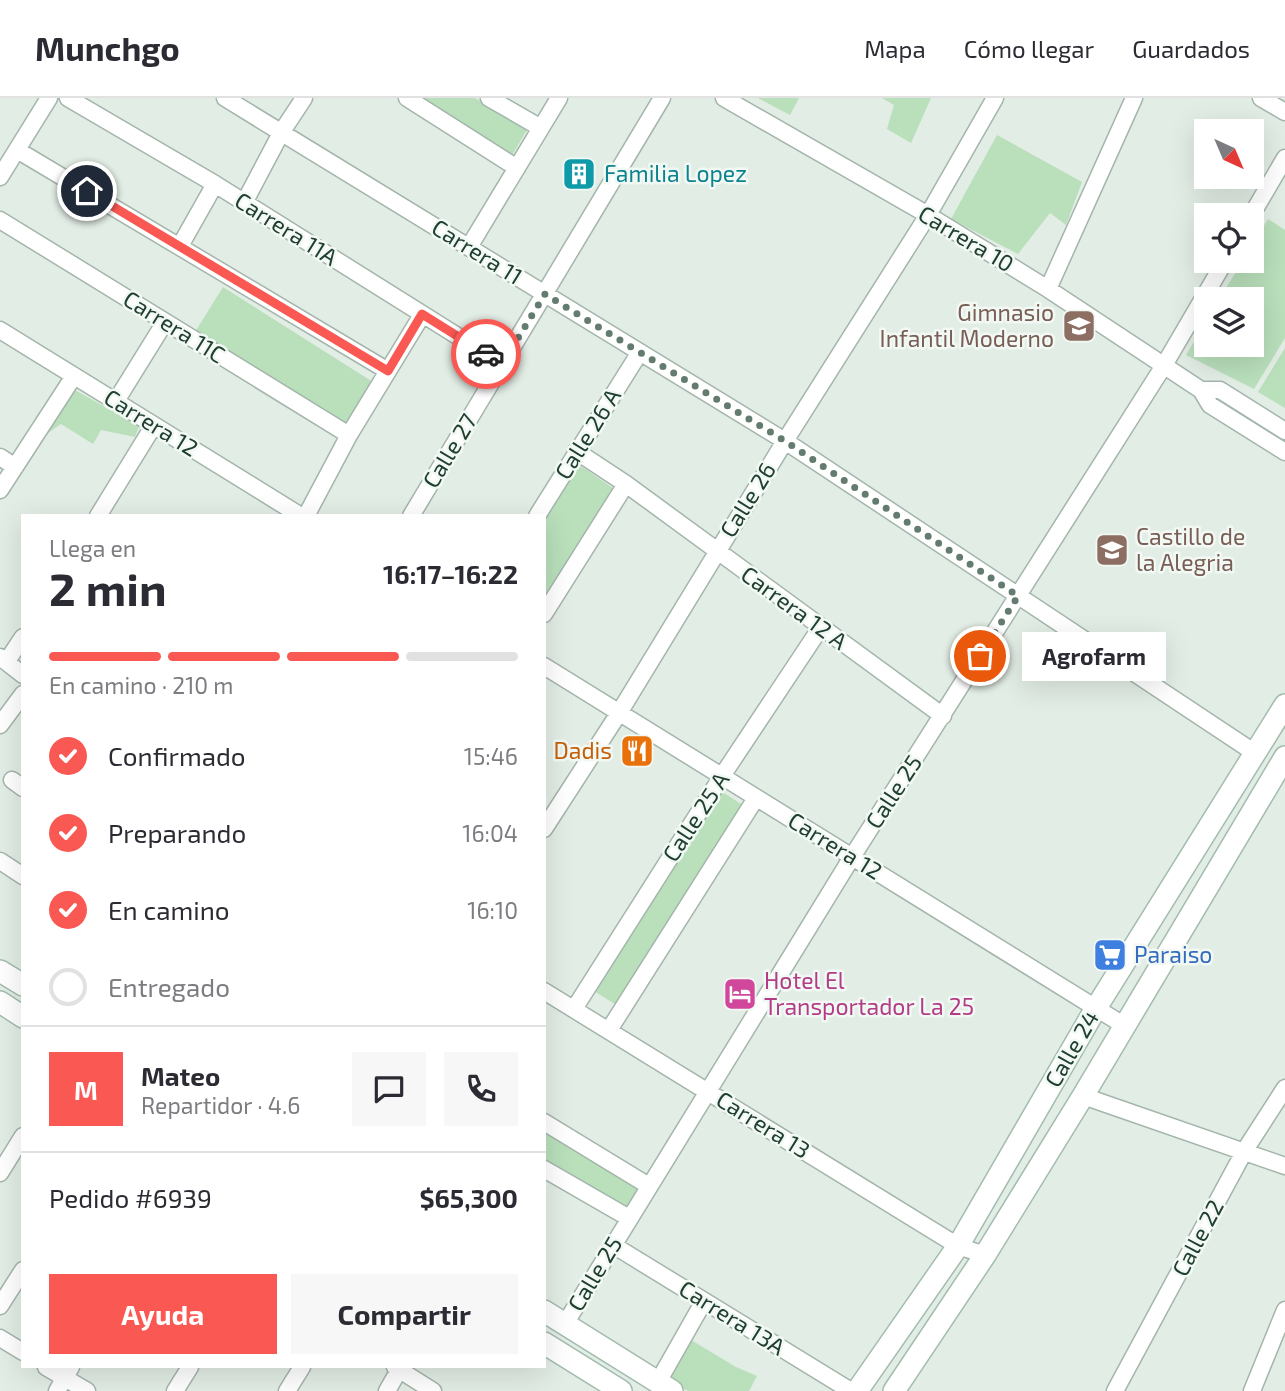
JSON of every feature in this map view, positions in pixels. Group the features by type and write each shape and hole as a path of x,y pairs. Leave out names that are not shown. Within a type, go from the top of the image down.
{"street":[{"path":"0,177 49,98"},
{"name":"Carrera 11A","path":"68,98 215,184 502,364"},
{"name":"Carrera 11","path":"225,98 785,441 1255,753"},
{"path":"244,203 303,98"},
{"path":"407,98 517,168"},
{"path":"489,98 541,128"},
{"path":"469,247 559,98"},
{"name":"Calle 27","path":"412,514 662,98"},
{"name":"Carrera 10","path":"724,98 928,215 1048,289 1201,390 1210,405 1285,452"},
{"name":"Calle 26","path":"546,826 928,215 995,98"},
{"path":"1048,289 1134,98"},
{"path":"1261,98 1285,112"},
{"path":"17,150 388,371"},
{"path":"1259,203 1285,158"},
{"path":"180,246 215,184"},
{"name":"Carrera 11C","path":"0,220 349,435"},
{"name":"Calle 25","path":"565,1324 852,856 1163,367 1218,273"},
{"path":"297,514 349,435 422,314"},
{"path":"116,401 165,322"},
{"name":"Carrera 12","path":"0,330 294,514"},
{"name":"Calle 26 A","path":"538,514 640,352"},
{"path":"0,490 74,376"},
{"name":"Carrera 10","path":"1201,390 1220,390 1285,431"},
{"path":"106,514 154,425"},
{"name":"Carrera 12 A","path":"576,451 626,484 943,716"},
{"path":"0,457 15,467"},
{"path":"546,611 626,484"},
{"name":"Calle 25 A","path":"574,1009 722,776 821,627"},
{"path":"21,639 4,659 21,673"},
{"name":"Carrera 12","path":"546,667 1125,1026"},
{"path":"0,725 21,697"},
{"name":"Calle 24","path":"858,1391 958,1246 1096,1008 1285,705"},
{"name":"Calle 24","path":"894,1391 985,1255 1282,768"},
{"name":"Calle 25 A","path":"609,1030 756,797"},
{"path":"0,861 21,875"},
{"path":"0,971 21,984"},
{"name":"Carrera 13","path":"546,992 958,1246 985,1255"},
{"path":"0,1002 21,1016"},
{"name":"Calle 22","path":"1115,1391 1245,1150 1285,1088"},
{"path":"1083,1096 1285,1166"},
{"path":"546,1123 649,1186"},
{"path":"0,1173 6,1151 21,1138"},
{"path":"546,1170 629,1219"},
{"name":"Carrera 13A","path":"613,1245 851,1391"},
{"path":"0,1306 21,1273"},
{"path":"546,1312 665,1387 704,1301"},
{"path":"1252,1391 1285,1310"},
{"path":"0,1338 21,1351"},
{"path":"546,1344 621,1391"},
{"path":"48,1368 87,1391"},
{"path":"175,1391 189,1368"},
{"path":"286,1391 301,1368"},
{"path":"387,1391 397,1368 433,1391"}],"green space":[{"path":"413,98 475,98 528,128 511,157"},
{"path":"758,98 799,98 790,115"},
{"path":"882,98 931,98 911,143 887,129 894,105"},
{"path":"997,135 1082,182 1066,225 1050,213 1018,254 951,219"},
{"path":"1268,219 1285,230 1285,338 1254,389 1186,355 1194,342 1194,357 1264,357 1264,287 1227,287 1235,273 1264,273 1264,226"},
{"path":"223,287 376,384 350,428 195,332"},
{"path":"1285,348 1285,408 1258,392"},
{"path":"73,389 139,426 135,437 101,430 93,444 61,424 45,435"},
{"path":"578,464 614,489 546,594 546,516"},
{"path":"721,791 744,806 618,1006 594,991"},
{"path":"546,1133 641,1189 626,1213 546,1166"},
{"path":"691,1340 736,1367 757,1376 749,1391 688,1391 665,1378"}],"way so far":[{"path":"486,354 502,364 545,294 785,441 1018,596 980,656"}],"place":[{"name":"Familia Lopez","path":"579,174"},
{"name":"Gimnasio Infantil Moderno","path":"1079,326"},
{"name":"Castillo de la Alegria","path":"1112,550"},
{"name":"Agrofarm","path":"980,656"},
{"name":"Dadis","path":"637,751"},
{"name":"Paraiso","path":"1110,955"},
{"name":"Hotel El Transportador La 25","path":"740,994"}],"route":[{"path":"87,191 388,371 422,314 486,354"}]}
